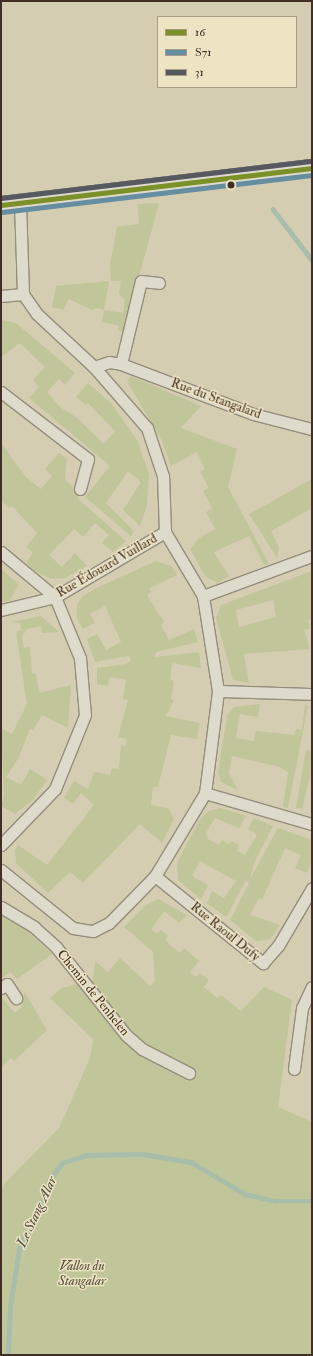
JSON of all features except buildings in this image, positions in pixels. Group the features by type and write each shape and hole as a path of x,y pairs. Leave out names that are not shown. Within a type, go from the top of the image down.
{"main road":[{"path":"1,205 312,168"}],"street":[{"path":"1,870 73,928 94,931 109,923 155,876 205,793 218,691 203,596 165,532 163,476 147,428 94,367 37,314 23,294 20,203"},
{"path":"94,367 109,362 121,364 141,281 159,283"},
{"path":"1,296 23,294"},
{"name":"Rue du Stangalard","path":"121,364 253,414 312,429"},
{"path":"1,392 88,459 80,489"},
{"name":"Rue Édouard Vuillard","path":"1,610 55,597 165,532"},
{"path":"1,552 55,597 80,658 85,715 55,789 1,845"},
{"path":"203,596 312,556"},
{"path":"218,691 312,694"},
{"path":"205,793 312,824"},
{"name":"Rue Raoul Dufy","path":"155,876 263,963 278,946 312,888"},
{"name":"Chemin de Penhelen","path":"1,907 34,927 56,947 126,1035 142,1048 189,1073"},
{"path":"1,988 8,984 16,998"},
{"path":"294,1069 302,1008 312,987"}],"green space":[{"path":"159,203 138,281 128,334 118,330 119,326 102,322 104,310 123,313 125,300 119,294 121,281 111,281 110,264 117,227 139,224 138,204"},
{"path":"109,281 104,310 98,308 92,310 69,299 63,310 52,307 56,286"},
{"path":"1,320 16,323 75,373 65,385 59,379 47,392 60,407 76,417 104,444 115,431 88,403 86,405 76,397 88,383 112,404 137,440 149,474 147,506 140,526 123,510 141,482 128,471 106,503 134,531 131,536 85,497 110,466 29,398 39,387 33,380 45,367 20,343 1,357"},
{"path":"131,376 201,406 181,428 237,449 228,487 269,564 264,565 249,536 214,552 229,576 218,583 206,577 190,549 199,538 215,529 206,512 212,508 203,491 209,488 200,472 205,469 197,452 171,466 162,441 127,381"},
{"path":"1,443 26,477 41,489 52,476 45,469 59,453 67,459 65,479 77,491 78,499 126,541 113,552 102,543 109,535 95,523 83,537 74,529 49,555 62,567 75,553 87,566 65,578 51,579 35,571 26,562 33,553 26,547 37,533 12,506 9,508 1,501"},
{"path":"312,479 312,508 271,531 279,547 277,558 249,514"},
{"path":"156,561 171,566 177,575 149,588 151,592 147,595 164,622 161,625 169,640 194,629 198,642 156,652 155,657 199,652 201,668 172,663 170,680 174,681 171,699 174,700 166,716 200,723 197,739 171,735 158,787 153,787 151,805 168,808 174,819 162,843 140,824 83,883 70,872 48,893 16,863 15,850 18,845 47,865 94,805 81,793 73,804 64,798 74,781 88,789 94,772 110,775 112,768 119,769 121,745 126,746 127,739 118,737 128,700 123,699 126,680 109,677 108,686 97,684 97,668 126,664 131,661 129,656 95,662 87,639 97,634 106,650 121,642 105,606 90,614 95,623 83,629 77,618 77,605 83,596 96,588"},
{"path":"1,569 19,584 10,600 1,602"},
{"path":"312,571 312,619 308,620 310,629 304,630 310,649 244,654 249,683 233,680 216,618 221,605","holes":["273,600 276,617 239,627 236,610"]},
{"path":"41,616 59,632 42,633 41,626 27,629 22,637 24,648 30,647 32,674 36,674 39,693 71,685 68,728 42,715 33,730 30,729 18,759 6,777 21,785 30,769 47,780 32,801 15,814 1,806 4,796 1,728 12,734 27,704 16,632 21,630 20,623 12,622"},
{"path":"260,704 258,717 240,714 236,738 254,741 256,731 294,735 296,729 302,730 305,704 308,706 288,808 283,807 288,772 280,767 232,756 229,773 238,790 221,782 218,772 227,716 234,707"},
{"path":"306,750 312,751 312,769 302,809 296,808"},
{"path":"221,808 246,816 239,828 215,818 206,833 208,839 219,845 222,840 229,844 232,841 239,845 237,851 245,855 257,835 248,829 254,818 273,826 254,863 250,879 278,828 312,840 312,860 307,873 295,868 301,855 285,848 262,900 259,898 250,915 280,925 270,939 256,941 230,920 249,883 246,880 226,917 207,903 212,891 224,898 236,881 200,861 192,876 208,885 201,899 178,880 177,863 200,819 209,811"},
{"name":"Vallon du Stangalar","path":"158,899 187,915 179,923 164,911 151,930 158,933 161,930 168,936 165,940 180,953 184,948 199,961 190,972 196,977 200,973 209,980 204,987 217,998 221,995 241,1011 264,987 292,1000 278,1107 312,1122 312,1355 1,1355 1,1192 4,1184 59,1128 90,1058 93,1039 50,998 62,988 93,980 95,961 108,972 120,958 150,986 155,981 153,952 124,927 146,905"},
{"path":"1,913 16,920 52,954 17,979 10,972 1,979"},
{"path":"24,991 47,1030 14,1061 11,1058 1,1067 1,997 15,1013 22,1007"}],"waterway":[{"path":"273,209 312,260"},
{"name":"Le Stang Alar","path":"8,1355 10,1307 19,1249 42,1205 49,1181 62,1163 86,1155 143,1154 191,1162 245,1194 275,1201 312,1201"}],"transit line":[{"name":"31","path":"1,198 311,161"},
{"name":"16","path":"1,205 312,168"},
{"name":"S71","path":"2,212 312,175"}]}
